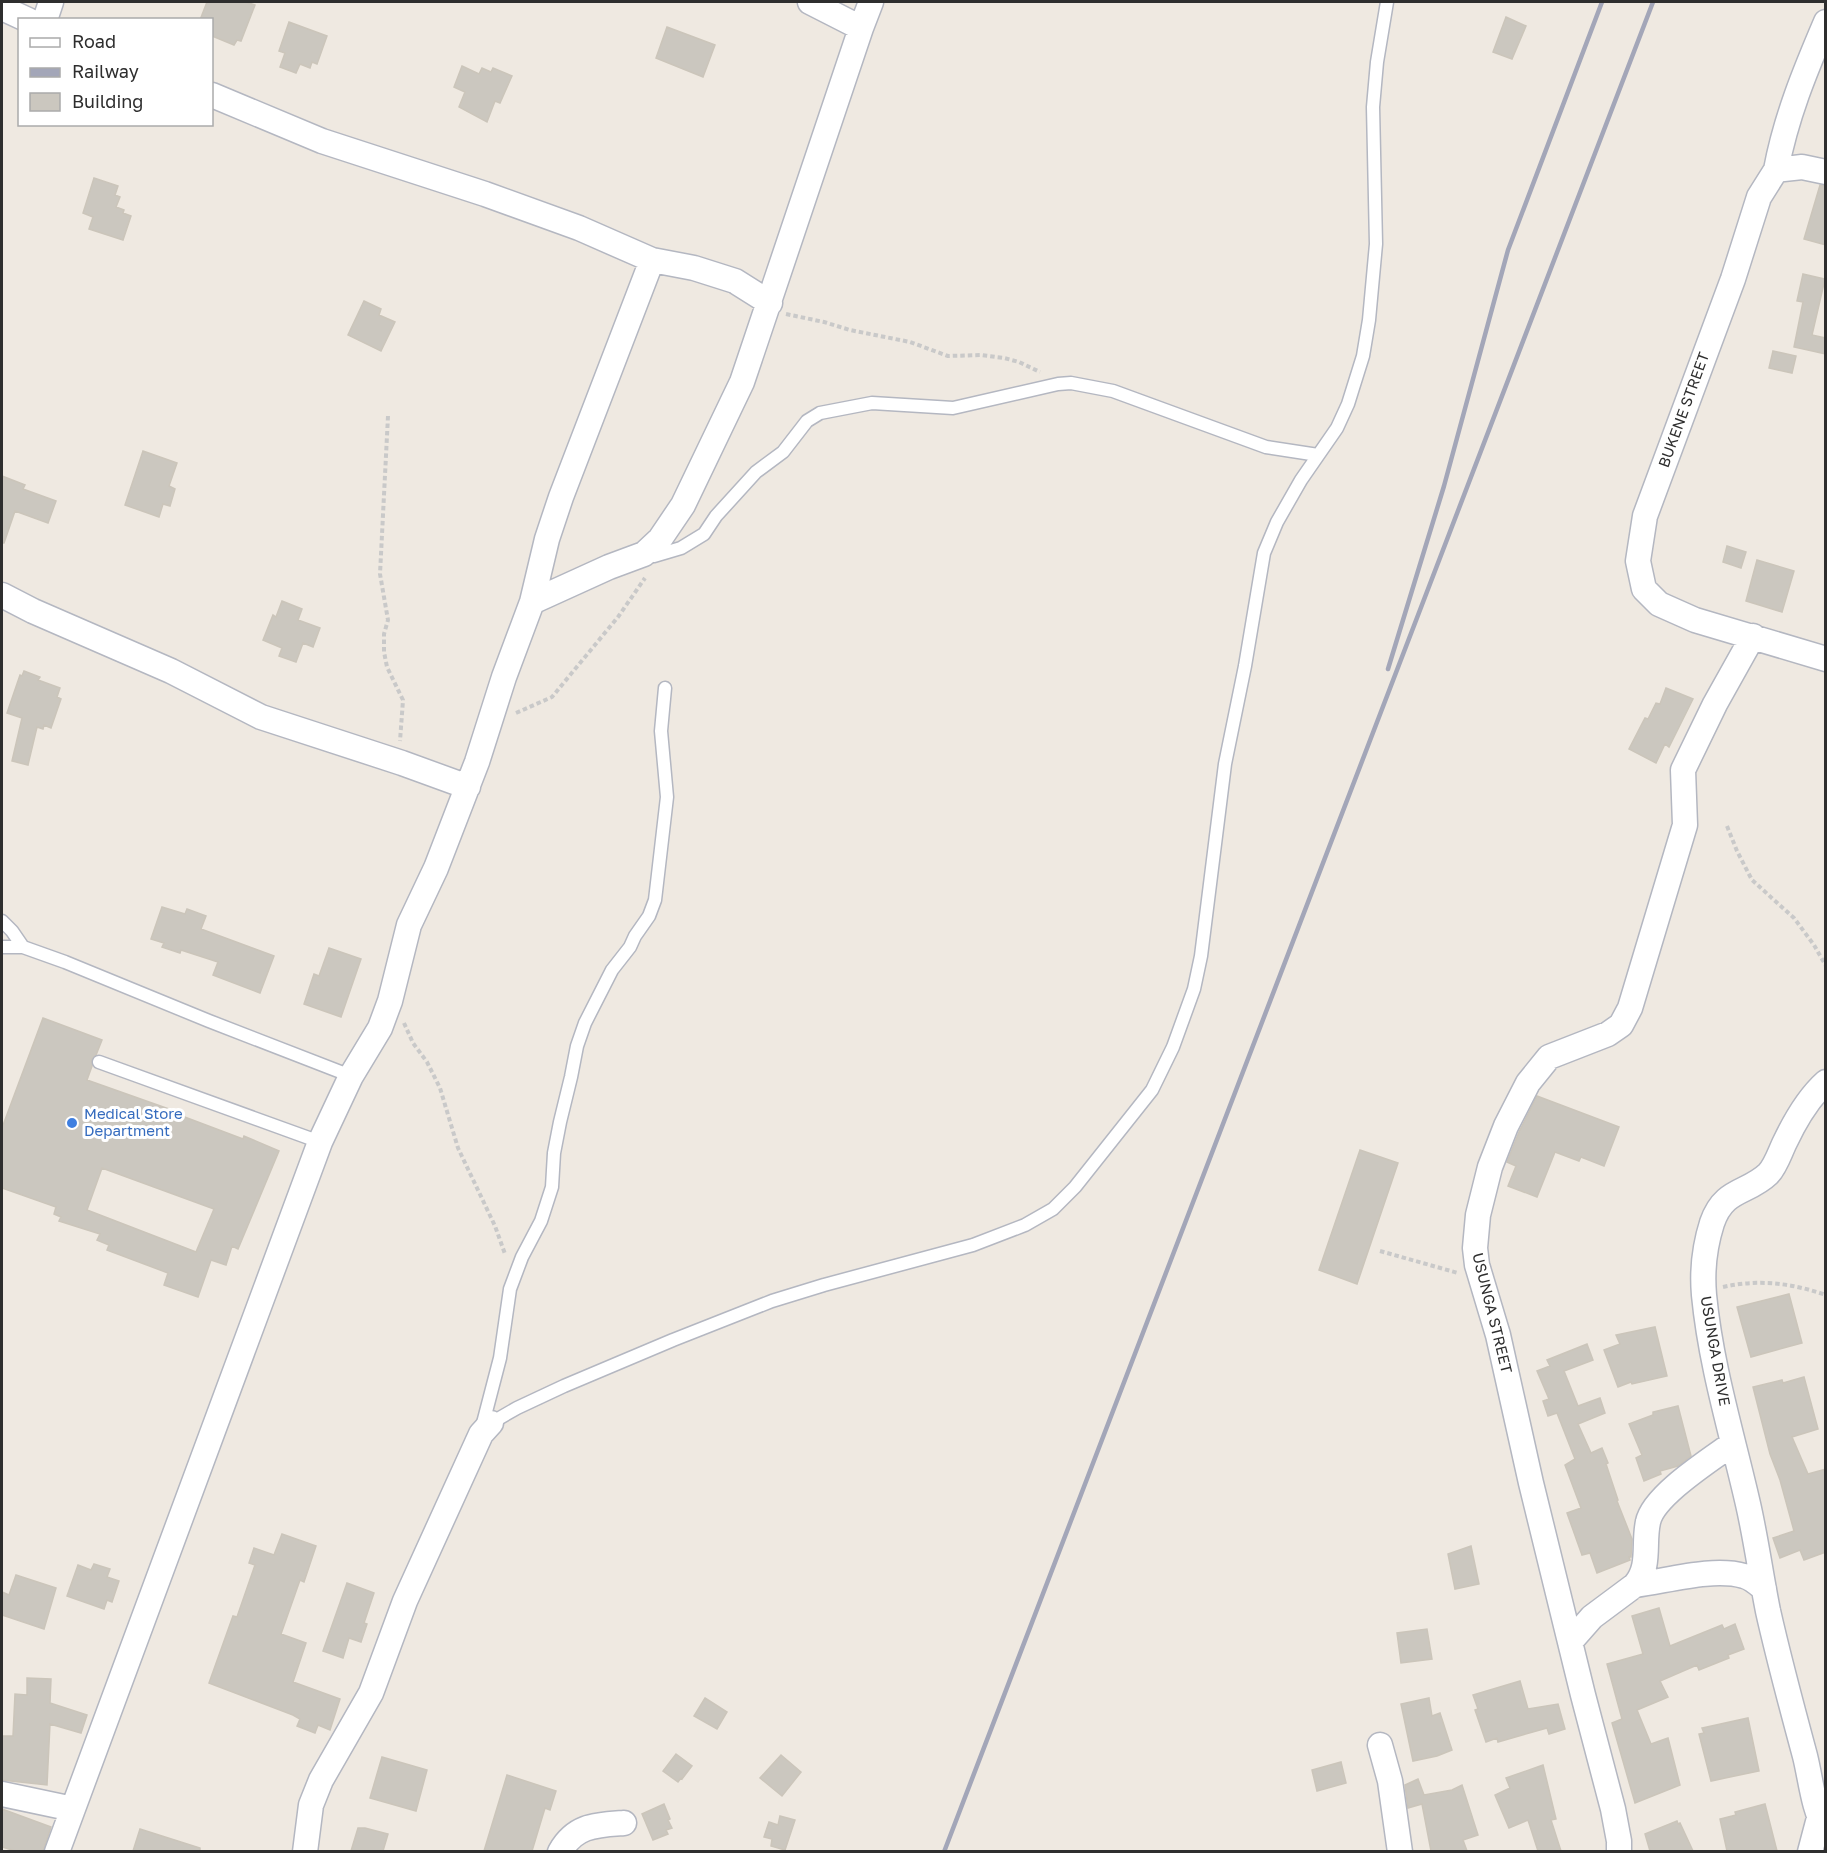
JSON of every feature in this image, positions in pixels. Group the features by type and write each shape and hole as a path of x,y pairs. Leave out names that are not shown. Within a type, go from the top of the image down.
{"street":[{"path":"46,18 51,2"},
{"path":"810,2 861,28"},
{"path":"532,602 609,567 644,554 660,539 682,505 742,382 871,2"},
{"path":"2,8 24,18"},
{"path":"1826,22 1792,103 1776,170 1802,167 1826,172"},
{"path":"213,95 322,141 579,228 652,260 694,268 735,281 769,305"},
{"name":"BUKENE STREET","path":"1776,170 1759,197 1733,279 1645,516 1638,561 1644,589 1659,604 1695,620 1826,659"},
{"path":"57,1851 320,1142 351,1076 380,1028 390,1001 409,925 436,868 468,787 504,677 532,602 547,539 561,497 652,260"},
{"path":"735,281 781,268"},
{"path":"2,595 33,611 171,671 261,717 468,787"},
{"name":"USUNGA STREET","path":"1619,1851 1613,1809 1531,1483 1498,1335 1481,1281 1475,1248 1478,1215 1490,1167 1506,1126 1528,1083 1549,1057 1608,1034 1625,1020 1685,825 1683,770 1715,704 1753,636"},
{"name":"USUNGA DRIVE","path":"1822,1824 1764,1589 1749,1505 1732,1444 1713,1352 1704,1292 1704,1265 1712,1223 1718,1210 1734,1193 1767,1174 1808,1103 1826,1082"},
{"path":"305,1851 311,1805 321,1780 371,1694 405,1601 486,1429"},
{"path":"1570,1642 1592,1617 1635,1585 1645,1568 1648,1521 1653,1508 1678,1485 1732,1444"},
{"path":"1635,1585 1690,1576 1732,1574 1754,1580 1764,1589"},
{"path":"1380,1745 1390,1781 1400,1851"},
{"path":"2,1794 73,1809"},
{"path":"560,1851 564,1844 577,1833 592,1825 624,1823"},
{"path":"1810,1851 1822,1824"}],"lane":[{"path":"486,1429 517,1408 564,1386 772,1301 973,1245 1025,1225 1053,1209 1076,1187 1152,1090 1173,1047 1194,989 1201,956 1226,764 1264,553 1277,522 1337,428 1348,404 1363,356 1369,320 1376,244 1373,107 1377,62 1387,2"},
{"path":"654,556 681,548 704,534 716,516 756,472 783,452 807,421 820,413 872,403 953,408 1071,383 1113,392 1266,447 1318,455"},
{"path":"486,1429 500,1358 507,1301 513,1280 548,1203 560,1122 572,1077 577,1046 585,1023 612,970 650,916 655,900 667,796 661,731 665,688"},
{"path":"2,921 23,947"},
{"path":"2,947 23,947 65,962 351,1076"},
{"path":"99,1062 320,1142"}],"path":[{"path":"769,305 786,314 910,342 948,356 981,355 1019,362 1058,384"},
{"path":"388,416 380,574 388,620 384,634 384,652 387,667 403,700 399,735 402,763"},
{"path":"511,717 518,711 552,697 561,687 618,617 653,567 654,556"},
{"path":"1727,826 1752,880 1794,918 1826,966"},
{"path":"390,1001 397,1008 413,1042 427,1062 440,1088 458,1148 495,1226 513,1280"},
{"path":"1380,1251 1447,1269 1481,1281"},
{"path":"1704,1292 1737,1284 1762,1282 1782,1283 1826,1295"}],"building":[{"path":"207,2 246,2 255,5 241,41 237,40 234,45 213,36 213,18 201,18"},
{"path":"1506,17 1526,26 1512,59 1493,52"},
{"path":"289,22 327,36 317,64 312,62 310,68 300,64 296,73 280,67 285,53 279,51"},
{"path":"667,27 715,45 703,77 656,58"},
{"path":"462,66 479,74 482,68 491,72 493,68 512,76 500,103 495,101 487,122 459,107 465,92 454,87"},
{"path":"94,178 118,186 115,195 120,197 116,207 131,216 123,240 89,229 93,217 83,213"},
{"path":"1820,185 1826,186 1826,245 1804,239"},
{"path":"1803,274 1825,279 1812,335 1826,338 1826,354 1794,347 1803,302 1797,301"},
{"path":"364,301 381,309 379,315 395,322 381,351 348,335"},
{"path":"1773,351 1796,356 1792,373 1769,368"},
{"path":"143,451 177,463 169,486 175,489 170,506 163,504 159,517 125,505"},
{"path":"2,476 25,485 23,489 56,501 48,523 15,511 4,543 2,543"},
{"path":"1727,546 1746,552 1741,568 1723,562"},
{"path":"1757,560 1794,571 1782,612 1746,601"},
{"path":"282,601 302,609 298,620 320,628 313,647 303,643 296,662 279,656 282,648 263,640 273,615 276,617"},
{"path":"24,671 40,677 38,680 60,688 57,697 61,699 51,728 44,725 43,729 37,727 28,765 12,761 22,718 7,713 20,675 22,676"},
{"path":"1666,688 1693,699 1669,747 1665,744 1656,763 1629,749 1645,718 1648,719 1656,703 1660,704"},
{"path":"162,907 185,914 187,909 206,916 201,929 274,956 260,993 213,975 218,962 181,950 180,953 162,947 164,943 151,939"},
{"path":"329,948 361,959 341,1017 304,1004 314,974 319,976"},
{"path":"43,1018 102,1040 92,1059 87,1080 183,1114 182,1116 243,1139 244,1136 279,1151 238,1249 232,1246 226,1265 211,1260 198,1297 164,1285 168,1273 107,1250 109,1245 97,1240 100,1234 59,1221 61,1217 54,1214 56,1207 2,1188 2,1128","holes":["102,1168 214,1209 196,1252 87,1210"]},
{"path":"1537,1096 1619,1127 1604,1166 1581,1157 1579,1161 1555,1152 1537,1197 1508,1186 1516,1166 1507,1162"},
{"path":"1360,1150 1398,1163 1357,1284 1319,1270"},
{"path":"1789,1294 1802,1343 1751,1357 1737,1307"},
{"path":"1655,1327 1667,1376 1632,1384 1631,1382 1618,1387 1604,1350 1620,1344 1616,1335"},
{"path":"1587,1344 1593,1360 1564,1371 1578,1406 1600,1398 1605,1413 1578,1424 1591,1453 1602,1448 1617,1501 1632,1539 1630,1560 1597,1573 1590,1553 1582,1555 1567,1513 1581,1508 1565,1465 1575,1459 1557,1413 1548,1416 1543,1401 1549,1399 1537,1371 1550,1366 1547,1360"},
{"path":"1804,1377 1818,1429 1792,1437 1808,1474 1826,1469 1826,1552 1804,1560 1800,1550 1780,1558 1773,1538 1794,1531 1780,1480 1770,1454 1753,1387 1782,1380 1783,1383"},
{"path":"1678,1406 1691,1456 1678,1466 1660,1471 1661,1474 1644,1481 1636,1458 1642,1455 1629,1424 1653,1415 1653,1412"},
{"path":"282,1534 316,1546 304,1582 300,1580 281,1634 306,1643 293,1682 340,1699 330,1730 318,1725 315,1733 297,1726 300,1719 293,1715 209,1683 233,1616 237,1617 255,1565 249,1563 254,1548 274,1555"},
{"path":"1471,1546 1479,1584 1455,1589 1448,1554"},
{"path":"94,1564 110,1569 107,1577 119,1581 112,1602 107,1600 104,1609 67,1596 78,1565 91,1570"},
{"path":"16,1575 56,1588 44,1629 2,1615 2,1592 9,1595"},
{"path":"347,1583 374,1593 364,1623 367,1624 361,1642 349,1638 343,1658 323,1651"},
{"path":"1659,1608 1670,1646 1722,1625 1724,1629 1735,1624 1744,1649 1728,1655 1729,1658 1699,1670 1697,1665 1660,1681 1668,1697 1637,1710 1651,1744 1668,1738 1680,1785 1635,1803 1612,1723 1622,1719 1607,1664 1643,1654 1632,1616"},
{"path":"1427,1629 1432,1659 1401,1663 1397,1633"},
{"path":"27,1678 51,1679 50,1703 87,1715 81,1733 50,1724 47,1785 2,1780 2,1736 13,1736 15,1694 27,1695"},
{"path":"1520,1681 1528,1709 1558,1704 1565,1729 1549,1734 1547,1728 1498,1742 1497,1738 1486,1742 1475,1710 1478,1709 1473,1695"},
{"path":"705,1698 727,1712 717,1729 694,1716"},
{"path":"1429,1698 1432,1716 1440,1713 1452,1750 1413,1761 1401,1704"},
{"path":"1748,1718 1759,1771 1711,1781 1699,1734 1704,1733 1702,1728"},
{"path":"676,1754 692,1766 678,1782 663,1771"},
{"path":"781,1755 801,1772 782,1796 760,1778"},
{"path":"382,1757 427,1770 416,1811 370,1798"},
{"path":"1341,1762 1346,1783 1317,1791 1312,1770"},
{"path":"1543,1765 1556,1819 1551,1820 1561,1851 1538,1851 1528,1820 1509,1828 1495,1795 1510,1788 1506,1778"},
{"path":"507,1775 556,1791 550,1810 545,1808 532,1851 484,1851"},
{"path":"1418,1779 1424,1795 1452,1790 1462,1785 1478,1835 1463,1840 1467,1851 1431,1851 1422,1804 1408,1808 1405,1785"},
{"path":"664,1804 672,1828 666,1830 668,1834 653,1840 642,1814"},
{"path":"1765,1804 1777,1851 1727,1851 1720,1819 1736,1815 1735,1812"},
{"path":"2,1809 51,1827 43,1851 15,1851 2,1847"},
{"path":"780,1816 795,1820 785,1850 771,1846 772,1839 764,1837 769,1822 778,1825"},
{"path":"1677,1821 1693,1851 1650,1851 1645,1834"},
{"path":"358,1828 388,1834 383,1851 351,1851"},
{"path":"140,1829 200,1848 200,1851 133,1851"}],"railway":[{"path":"1388,669 1444,486 1508,250 1602,2"},
{"path":"944,1852 1653,2"}],"place":[{"name":"Medical Store Department","path":"72,1123"}]}
